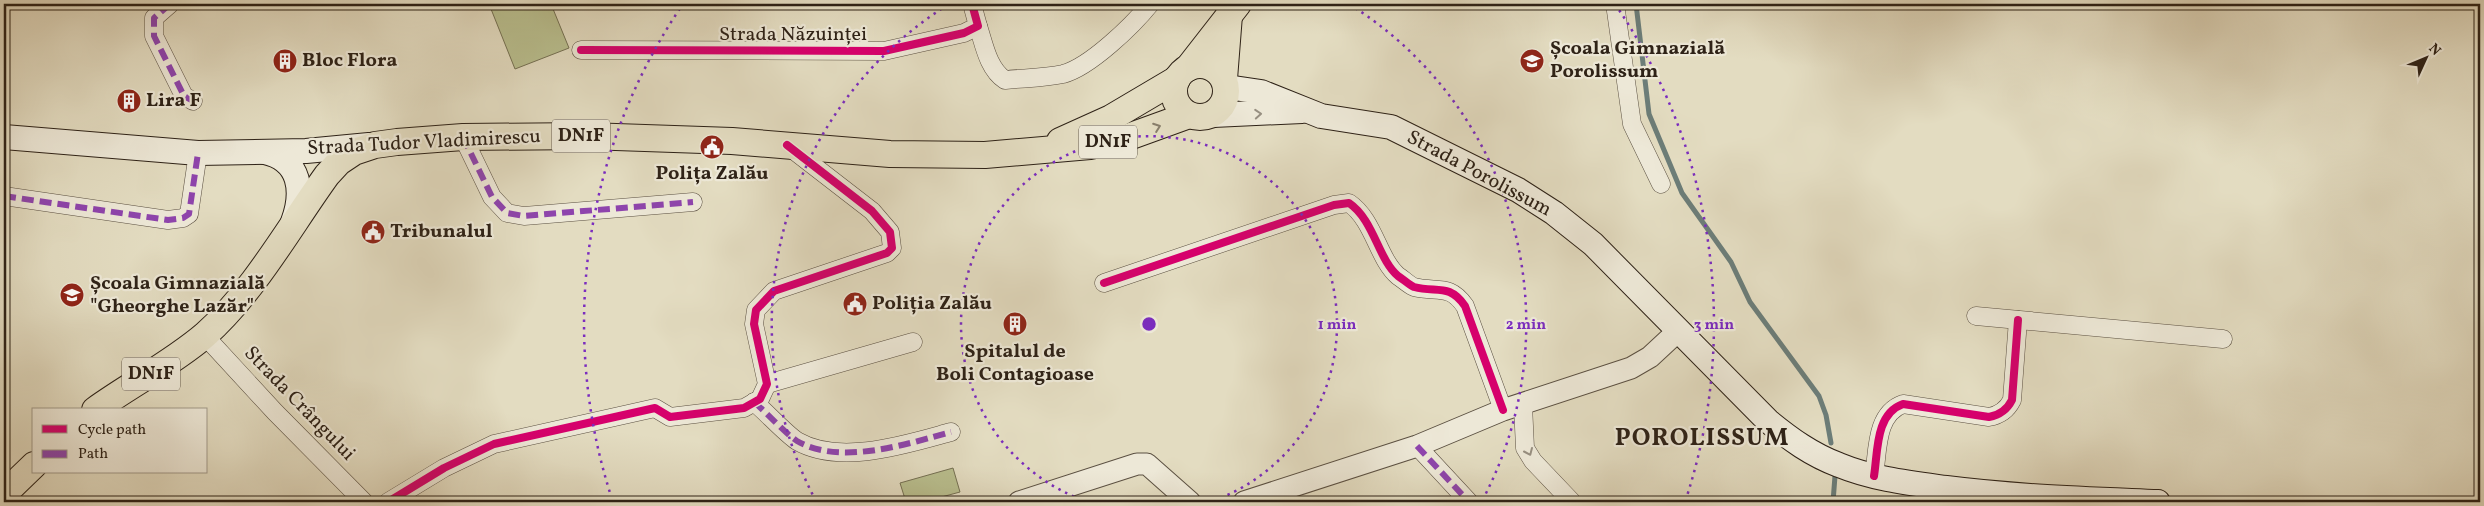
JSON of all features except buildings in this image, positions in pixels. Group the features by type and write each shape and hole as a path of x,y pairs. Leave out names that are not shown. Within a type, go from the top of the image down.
{"main road":[{"name":"Strada Tudor Vladimirescu","path":"1024,152 1059,141 1095,126 1182,73 1233,10"},
{"name":"Strada Tudor Vladimirescu","path":"1225,83 1233,10"},
{"name":"DN1F","path":"1182,73 1204,65 1212,67 1225,83 1224,103 1201,115"},
{"path":"1182,73 1174,96 1177,103 1201,115"},
{"name":"Strada Porolissum","path":"1225,83 1261,92 1304,111 1341,120 1390,127 1518,190 1554,213 1593,244 1678,331 1784,434 1826,460 1894,481 2004,499 2158,502"},
{"name":"Strada Porolissum","path":"1201,115 1304,111"},
{"name":"Strada Tudor Vladimirescu","path":"4,138 198,152 265,152 306,151 463,137 650,137 787,145 853,152 925,155 1074,149 1120,140 1201,115"},
{"name":"DN1F","path":"98,408 160,368 204,335 243,294 285,238 315,192 339,162 354,152 375,145"},
{"path":"306,151 317,153 326,162 326,174 315,192"},
{"path":"265,152 273,154 287,163 298,180 300,191 297,209 285,238"},
{"path":"4,494 32,467"}],"street":[{"path":"170,4 154,18 154,36 184,96 193,100"},
{"path":"972,4 993,68 997,75 1005,80 1064,73 1095,56 1131,26 1150,4"},
{"path":"1615,4 1632,124 1661,184"},
{"name":"Strada Năzuinței","path":"582,50 884,51 964,33 978,26"},
{"path":"463,137 492,197 507,214 524,216 693,202"},
{"path":"388,502 444,468 494,444 655,408 670,417 744,408 760,399 767,384 754,324 756,310 774,291 887,253 892,248 890,232 872,211 787,145"},
{"path":"4,196 168,220 182,218 189,214 198,152"},
{"path":"1104,283 1334,205 1349,203 1359,210 1396,274 1412,287 1450,290 1458,296 1465,306 1513,407 1525,448 1533,461 1572,502"},
{"path":"1976,316 2223,339"},
{"path":"1874,476 1882,426 1886,415 1896,407 1903,404 1989,417 2000,414 2009,406 2012,400 2018,320"},
{"path":"1244,502 1417,446 1513,407 1631,368 1650,357 1678,331"},
{"name":"Strada Crângului","path":"204,335 275,412 364,502"},
{"path":"767,384 913,342"},
{"path":"754,402 797,441 826,451 886,449 951,432"},
{"path":"1417,446 1468,502"},
{"path":"1019,502 1137,464 1147,464 1190,502"}],"green space":[{"path":"489,4 551,4 569,48 515,69"},
{"path":"953,468 960,492 923,502 906,502 900,483"}],"waterway":[{"path":"1636,4 1649,114 1682,193 1731,262 1750,302 1819,396 1826,415 1831,443"},
{"path":"1833,502 1835,476"}],"marked path":[{"path":"170,4 154,18 154,36 184,96 193,101"},
{"path":"463,137 492,197 507,213 524,216 693,202"},
{"path":"4,196 168,220 183,218 189,214 198,153"},
{"path":"754,402 797,441 814,448 833,452 853,452 894,447 951,432"},
{"path":"1417,446 1469,502"}],"cycle path":[{"path":"581,50 884,51 964,33 978,26 972,4"},
{"path":"388,502 444,468 494,444 655,408 670,417 744,408 760,399 767,384 754,324 756,310 774,291 887,253 892,248 890,232 872,211 787,145"},
{"path":"1104,283 1334,205 1349,203 1364,219 1385,260 1398,276 1414,287 1448,291 1454,294 1465,306 1503,410"},
{"path":"1874,476 1883,425 1887,416 1903,404 1989,417 1997,415 2008,407 2012,400 2018,320"}],"place":[{"name":"Bloc Flora","path":"285,61"},
{"name":"Școala Gimnazială Porolissum","path":"1532,61"},
{"name":"Lira F","path":"129,101"},
{"name":"Polița Zalău","path":"712,147"},
{"name":"Tribunalul","path":"373,232"},
{"name":"Școala Gimnazială \"Gheorghe Lazăr\"","path":"72,295"},
{"name":"Poliția Zalău","path":"855,304"},
{"name":"Spitalul de Boli Contagioase","path":"1015,324"}],"district":[{"name":"POROLISSUM","path":"1702,438"}]}
